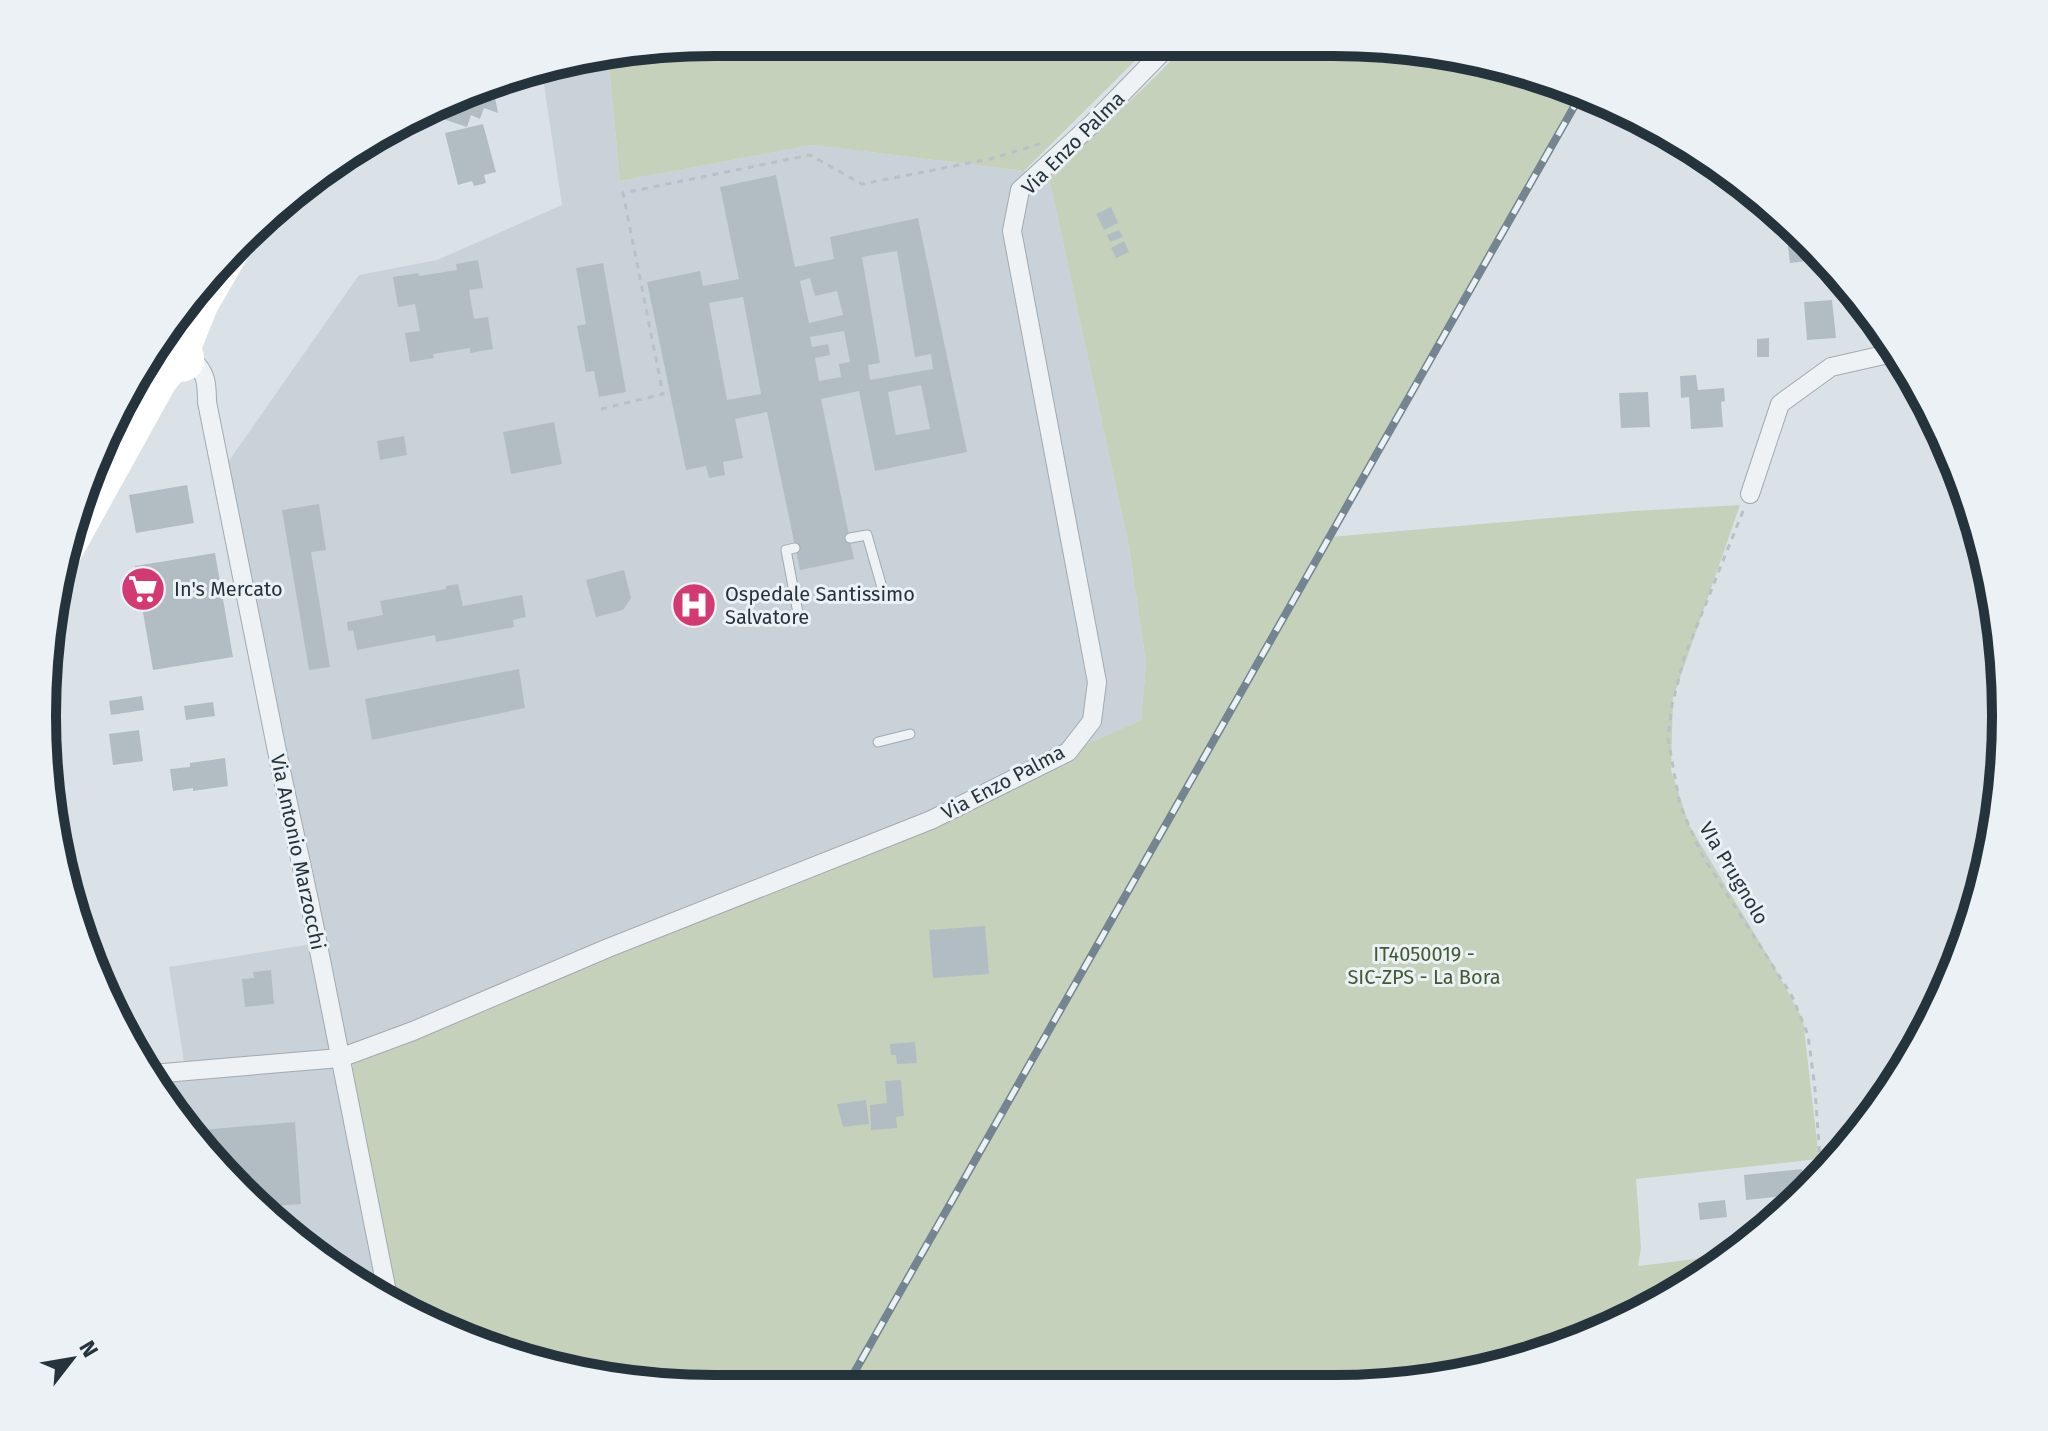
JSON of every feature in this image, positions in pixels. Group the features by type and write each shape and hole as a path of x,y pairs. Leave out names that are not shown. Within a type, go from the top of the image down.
{"main road":[{"path":"84,527 218,283"},
{"path":"179,358 185,324"},
{"path":"154,370 179,358"}],"street":[{"name":"Via Enzo Palma","path":"162,1073 340,1058 931,820 1068,752 1092,721 1097,682 1012,231 1020,190 1091,125 1158,56"},
{"path":"1750,494 1780,404 1831,367 1885,355"},
{"name":"Via Antonio Marzocchi","path":"179,358 202,368 207,382 207,402 386,1287"}],"lane":[{"path":"850,538 867,535 885,598"},
{"path":"795,548 786,550 798,613"},
{"path":"878,742 910,734"}],"path":[{"path":"601,409 663,394 623,193 810,155 862,184 990,159 1051,140"},
{"name":"VIa Prugnolo","path":"1750,494 1684,658 1672,705 1668,739 1680,805 1702,855 1792,996 1808,1035 1820,1159"}],"shaded area":[{"name":"Ospedale Santissimo Salvatore","path":"609,65 620,181 812,145 1024,171 1049,178 1129,547 1146,663 1141,720 1068,752 406,1298 314,1239 249,1182 192,1117 159,1069 185,1068 169,967 324,942 226,465 359,275 437,260 562,205 543,79"}],"green space":[{"path":"716,56 1140,56 1024,171 812,145 620,181 609,65 672,57"},
{"name":"IT4050019 - SIC-ZPS - La Bora","path":"1175,56 1376,57 1503,78 1573,102 1221,719 1329,537 1740,505 1673,698 1671,770 1689,825 1803,1020 1819,1159 1636,1179 1641,1248 1638,1266 1708,1257 1624,1307 1544,1340 1461,1362 1376,1374 672,1374 545,1353 463,1325 392,1290 353,1080 353,1051 787,875 1141,720 1146,663 1129,547 1049,178"}],"building":[{"path":"491,96 495,97 498,113 484,108 480,119 471,115 467,127 438,117"},
{"path":"483,124 496,172 484,175 486,183 474,186 472,181 458,185 445,133"},
{"path":"776,175 795,267 834,259 830,237 918,218 967,452 875,471 859,391 821,399 854,559 800,570 767,412 735,419 743,458 723,462 725,475 709,478 706,466 686,470 647,282 700,271 703,286 739,279 720,187","holes":["897,251 915,357 931,354 933,369 870,380 868,365 880,363 862,257","810,278 815,296 837,291 843,315 809,323 800,281","743,297 761,394 727,400 709,303","844,331 850,362 839,364 841,377 819,381 815,358 830,355 828,344 812,347 810,337","921,385 930,429 896,435 888,392"]},
{"path":"1111,207 1118,223 1104,230 1096,214"},
{"path":"1119,230 1123,237 1110,242 1107,235"},
{"path":"1787,238 1810,261 1790,263"},
{"path":"1124,241 1129,252 1116,258 1111,248"},
{"path":"478,260 483,288 469,290 474,319 488,317 493,349 470,353 470,348 433,354 434,358 410,362 405,333 420,331 415,304 398,307 393,277 457,270 456,264"},
{"path":"603,263 626,392 599,397 594,371 586,372 577,326 586,324 576,268"},
{"path":"1832,300 1836,338 1807,340 1804,302"},
{"path":"1769,338 1769,357 1757,357 1757,339"},
{"path":"1696,375 1698,390 1724,388 1725,401 1721,402 1723,427 1691,429 1689,397 1681,398 1680,376"},
{"path":"1648,392 1650,427 1621,428 1619,393"},
{"path":"554,422 562,464 511,474 503,432"},
{"path":"404,436 407,455 380,460 377,441"},
{"path":"187,485 194,523 136,533 129,495"},
{"path":"319,504 326,550 311,552 330,667 309,670 282,510"},
{"path":"215,553 233,657 153,670 135,566"},
{"path":"624,570 631,598 623,610 596,617 586,580"},
{"path":"458,584 463,606 522,595 526,617 513,620 514,627 436,642 435,635 357,650 353,630 348,631 347,622 383,615 380,601"},
{"path":"519,669 525,708 372,740 365,699"},
{"path":"142,696 144,710 111,715 109,701"},
{"path":"213,702 215,716 186,720 184,706"},
{"path":"139,730 143,761 113,765 109,734"},
{"path":"225,758 228,786 173,791 170,769"},
{"path":"985,926 989,974 933,978 929,930"},
{"path":"271,970 274,1004 245,1007 242,979 254,978 253,972"},
{"path":"915,1042 917,1063 897,1064 896,1055 891,1055 890,1044"},
{"path":"901,1080 904,1116 896,1117 897,1128 871,1130 870,1105 887,1103 885,1081"},
{"path":"866,1100 869,1124 843,1127 837,1104"},
{"path":"295,1122 301,1204 275,1206 249,1182 203,1130"},
{"path":"1802,1169 1803,1178 1783,1196 1746,1200 1744,1175"},
{"path":"1725,1200 1727,1217 1700,1220 1698,1203"}],"railway":[{"path":"853,1375 1576,103"}],"place":[{"name":"In's Mercato","path":"143,589"},
{"name":"Ospedale Santissimo Salvatore","path":"694,605"}]}
